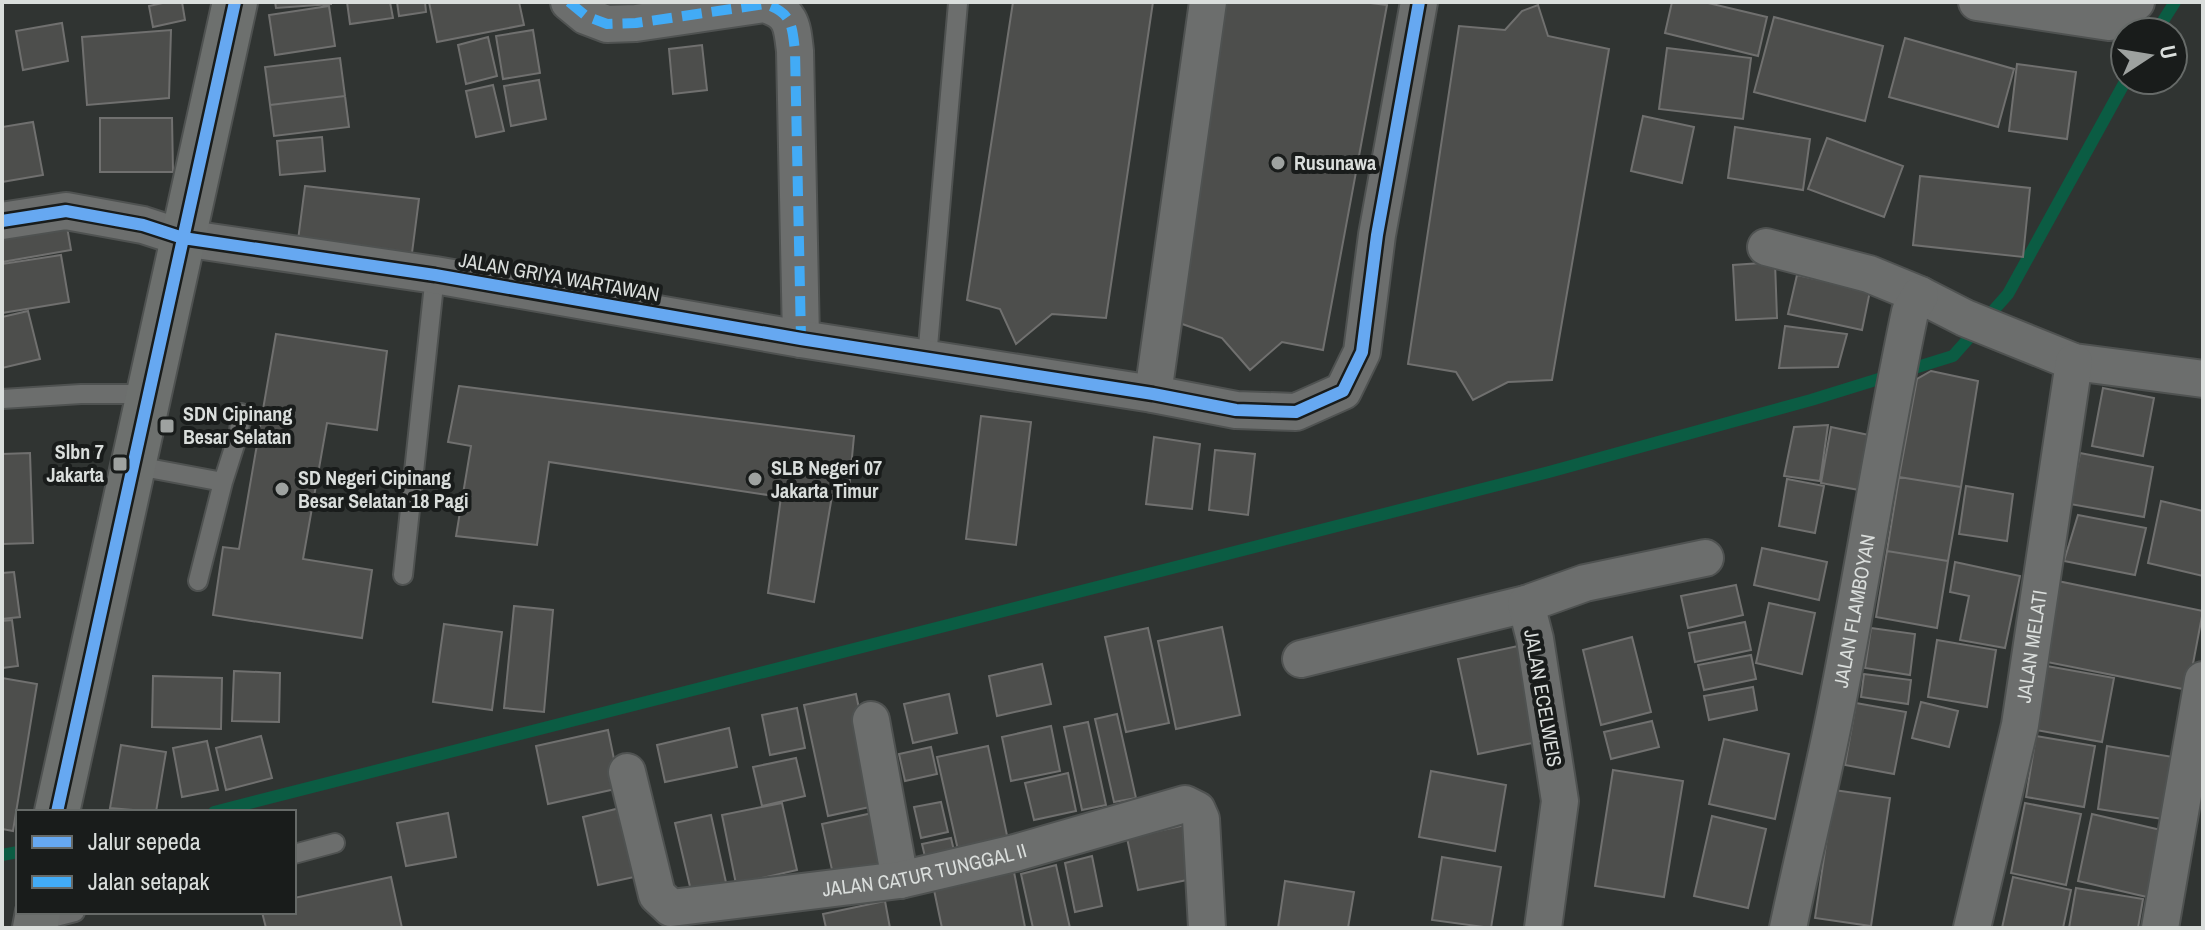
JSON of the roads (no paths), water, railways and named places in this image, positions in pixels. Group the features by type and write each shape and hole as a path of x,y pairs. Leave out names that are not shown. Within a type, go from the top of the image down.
{"street":[{"path":"58,806 235,2"},
{"path":"569,2 586,16 607,24 636,23 765,4 782,9 792,26 795,51 801,339"},
{"path":"1153,394 1208,2"},
{"name":"JALAN GRIYA WARTAWAN","path":"2,221 66,211 143,225 183,238 435,275 801,339 1153,394 1236,410 1296,412 1343,391 1362,352 1377,235 1419,2"},
{"path":"1977,2 2109,22 2136,2"},
{"path":"1766,247 1869,274 1915,304 1965,318 2074,362 2203,379"},
{"name":"JALAN FLAMBOYAN","path":"1788,928 1834,717 1876,501 1886,429 1915,304"},
{"name":"JALAN MELATI","path":"1972,928 2020,725 2074,362"},
{"name":"JALAN ECELWEIS","path":"1543,928 1560,801 1535,639 1526,604 1585,583 1705,558"},
{"path":"1301,659 1526,604"},
{"path":"2160,928 2203,680"},
{"path":"871,720 900,880"},
{"name":"JALAN CATUR TUNGGAL II","path":"627,772 657,895 671,908 900,880 1015,853 1185,804 1197,810 1201,819 1207,928"}],"lane":[{"path":"927,358 958,3"},
{"name":"JALAN GRIYA WARTAWAN","path":"403,575 435,275"},
{"path":"2,399 147,394"},
{"path":"198,581 239,432 241,413"},
{"path":"132,465 223,482"},
{"path":"296,853 335,843"}],"waterway":[{"path":"2166,16 2175,2"},
{"path":"222,810 1549,472 1811,400 1953,356 2008,294 2117,96"},
{"path":"2,855 16,852"}],"place":[{"name":"Rusunawa","path":"1278,163"},
{"name":"SDN Cipinang Besar Selatan","path":"167,426"},
{"name":"Slbn 7 Jakarta","path":"120,464"},
{"name":"SLB Negeri 07 Jakarta Timur","path":"755,479"},
{"name":"SD Negeri Cipinang Besar Selatan 18 Pagi","path":"282,489"}]}
